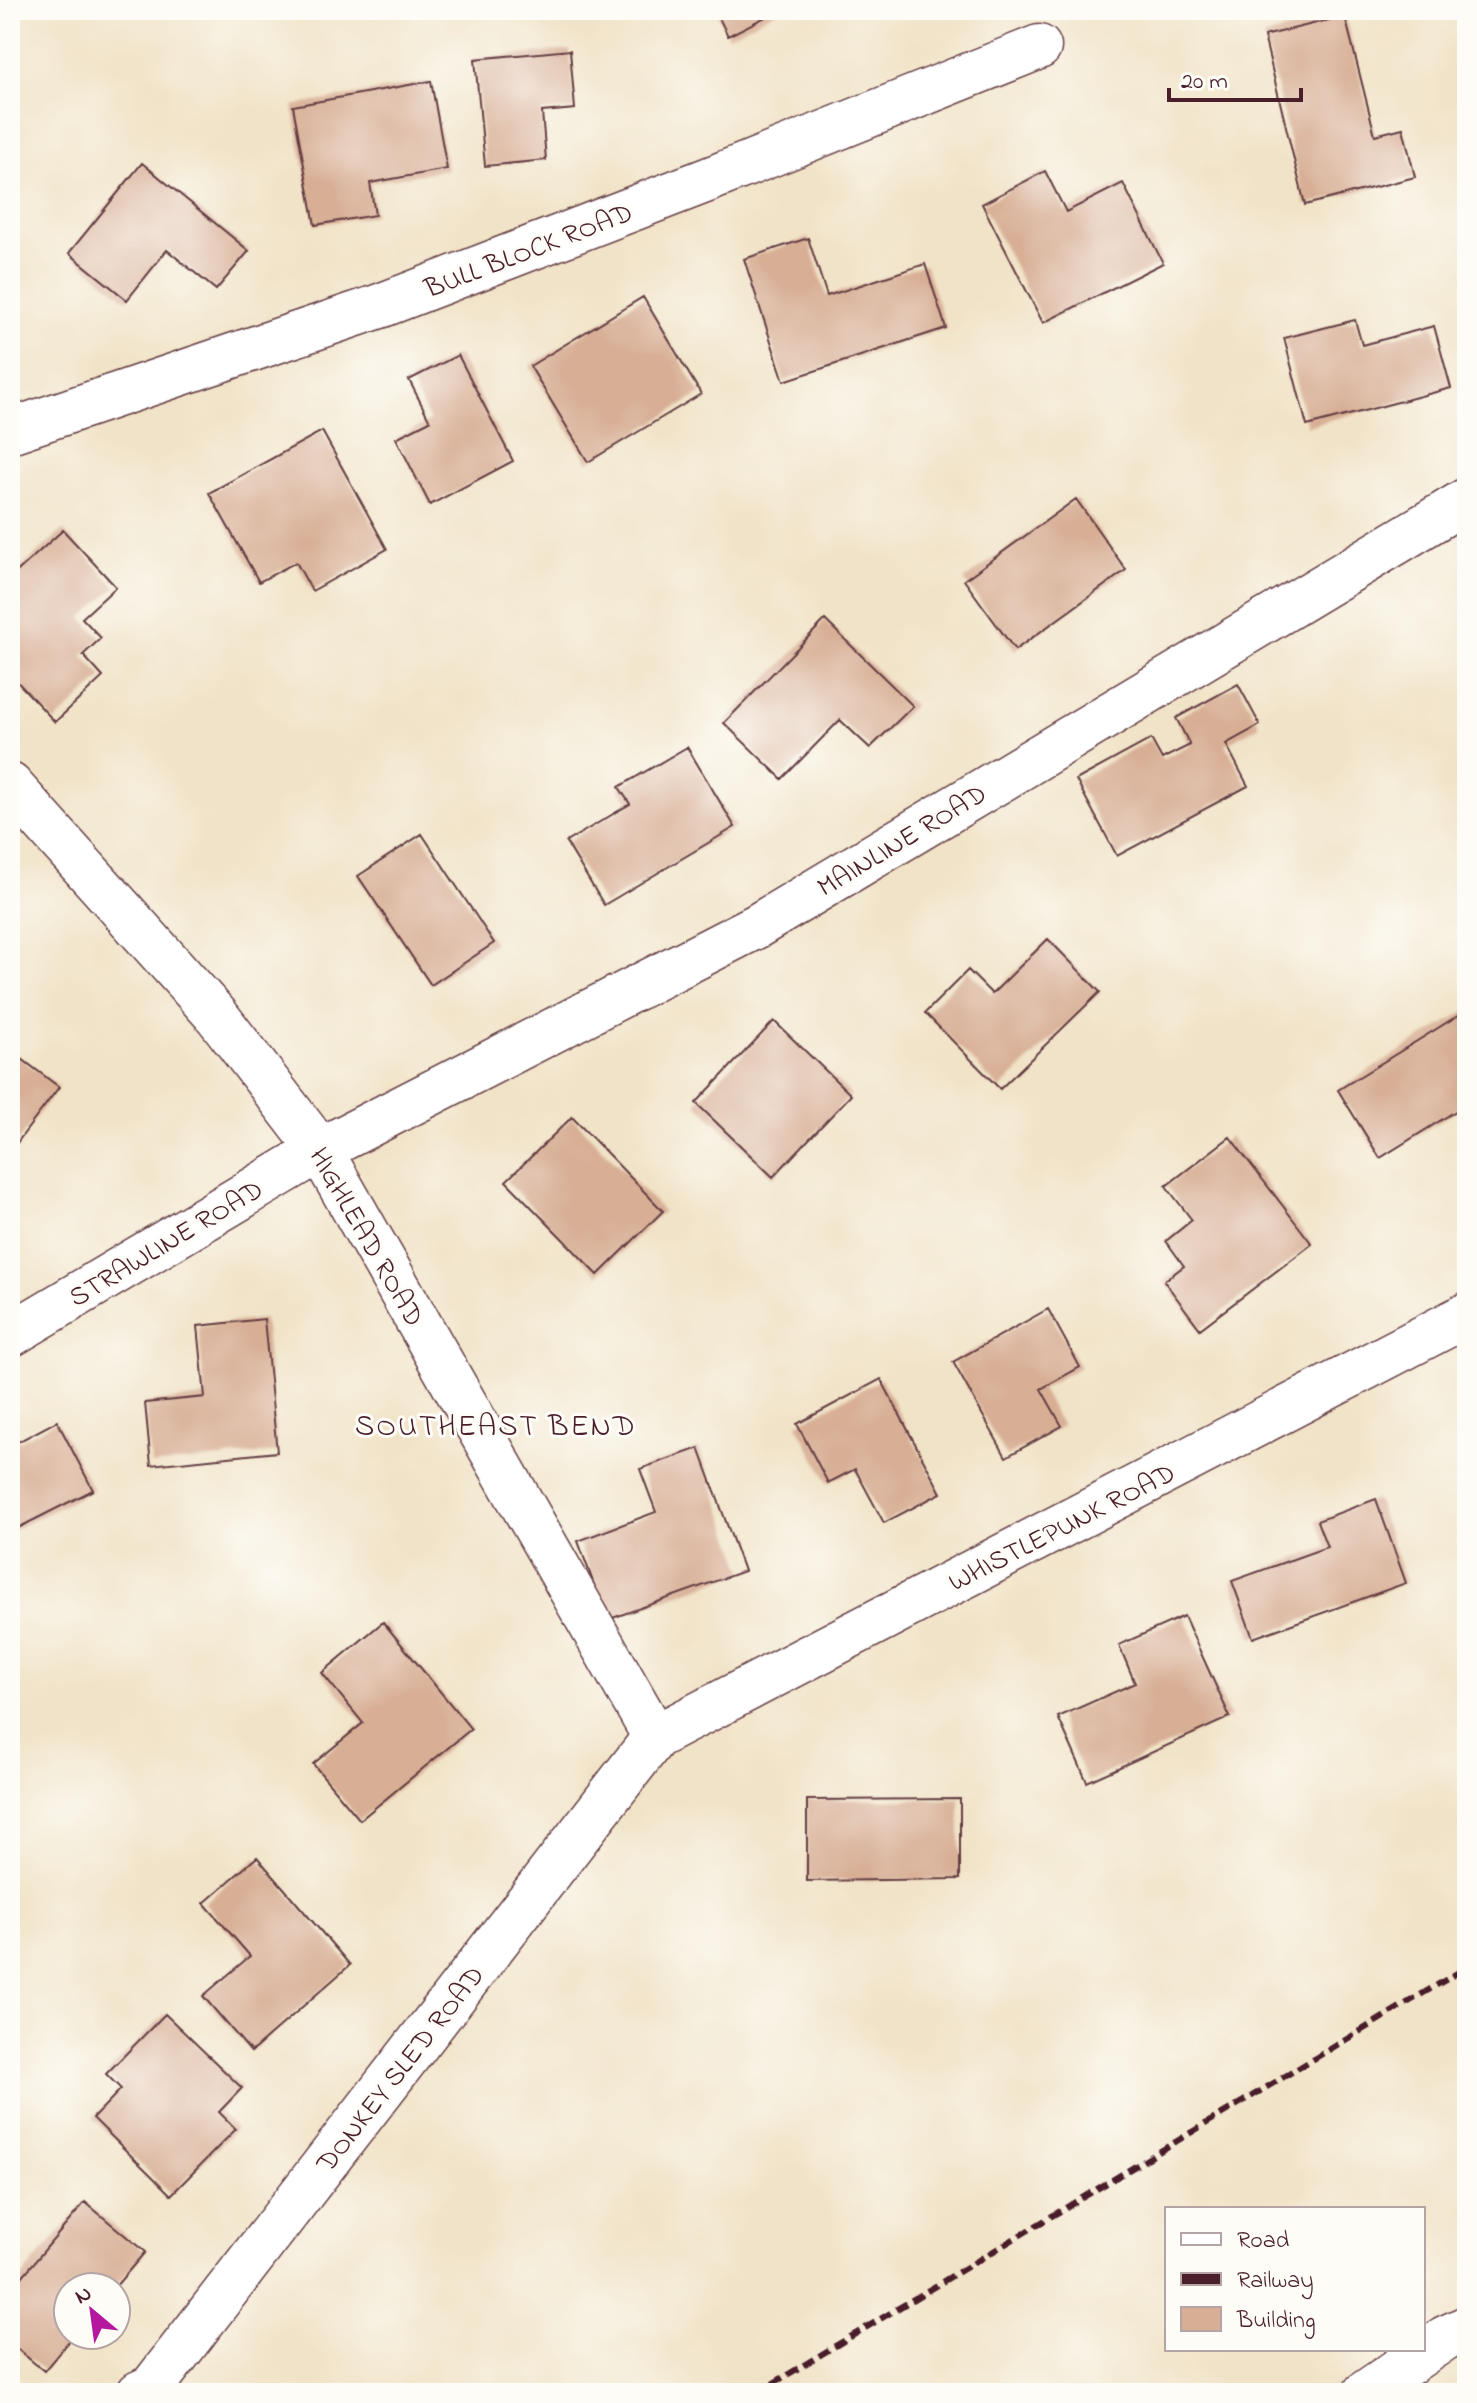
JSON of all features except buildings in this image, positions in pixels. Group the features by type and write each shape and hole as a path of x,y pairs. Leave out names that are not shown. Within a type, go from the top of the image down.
{"street":[{"name":"BULL BLOCK ROAD","path":"10,431 380,306 710,179 1039,47"},
{"name":"MAINLINE ROAD","path":"320,1150 757,926 1467,500"},
{"name":"HIGHLEAD ROAD","path":"10,785 217,1016 320,1150 655,1737"},
{"name":"STRAWLINE ROAD","path":"10,1335 320,1150"},
{"name":"WHISTLEPUNK ROAD","path":"655,1737 1467,1315"},
{"name":"DONKEY SLED ROAD","path":"139,2393 152,2387 655,1737"},
{"path":"1365,2393 1445,2338 1467,2328"}],"railway":[{"path":"757,2393 1467,1967"}],"district":[{"name":"SOUTHEAST BEND","path":"496,1425"}]}
